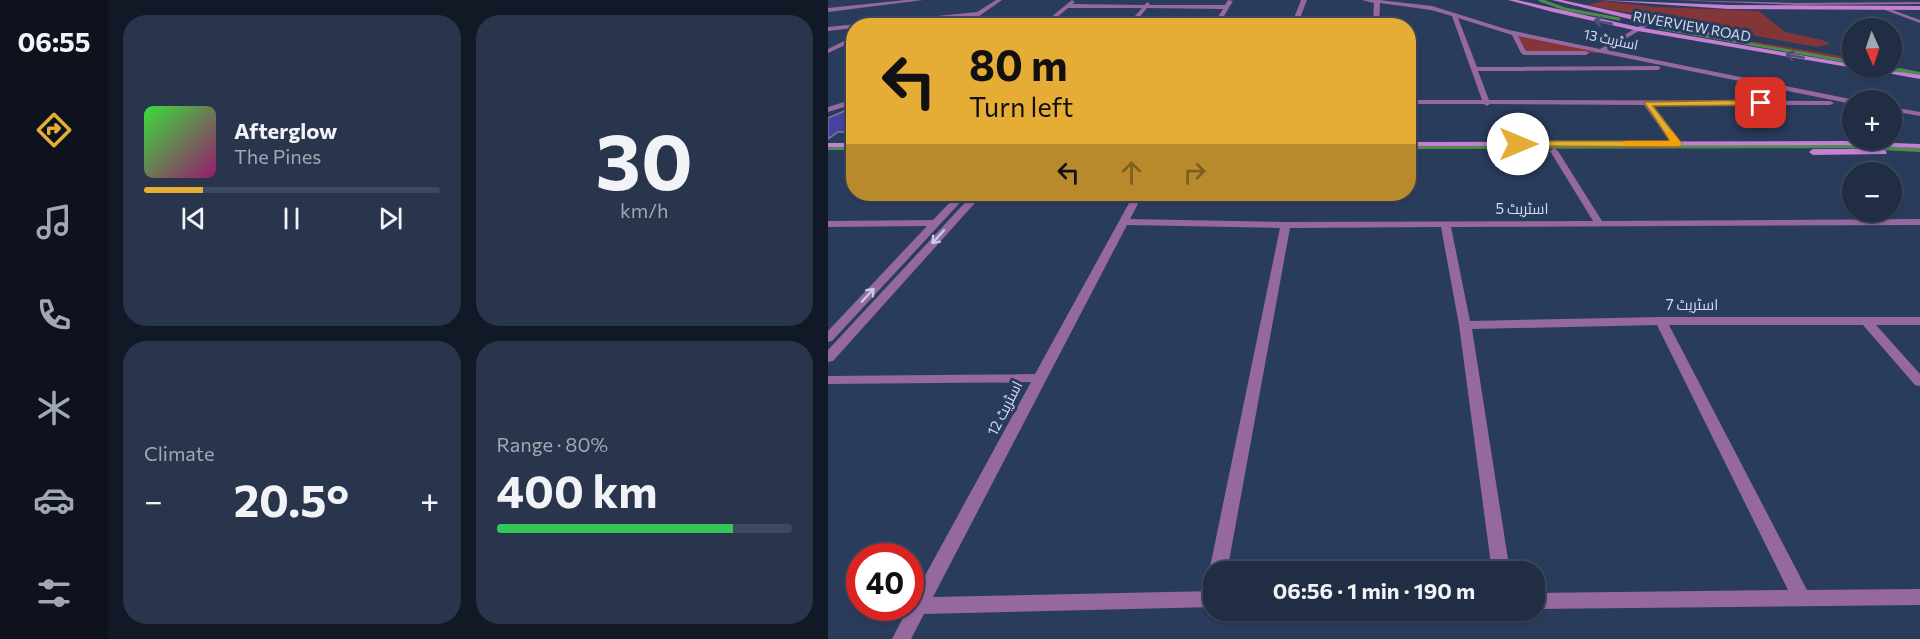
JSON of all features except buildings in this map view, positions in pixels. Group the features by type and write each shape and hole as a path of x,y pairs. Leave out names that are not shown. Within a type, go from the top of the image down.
{"street":[{"path":"828,10 920,0"},
{"path":"972,18 999,0"},
{"path":"1052,18 1074,0"},
{"path":"1136,18 1152,0"},
{"path":"1220,18 1231,0"},
{"path":"1297,18 1304,0"},
{"name":"اسٹریٹ 13","path":"1365,0 1432,8 1514,33 1842,100"},
{"name":"RIVERVIEW ROAD","path":"1511,0 1528,2 1554,12 1638,29 1842,64"},
{"name":"RIVERVIEW ROAD","path":"1555,0 1650,22 1729,36"},
{"path":"1578,6 1577,3 1582,0"},
{"path":"1602,0 1780,8 1887,9 1920,6"},
{"path":"1376,18 1377,1"},
{"path":"1066,6 1226,7"},
{"path":"938,18 978,14"},
{"path":"1454,15 1476,69 1487,104"},
{"path":"1601,51 1650,22"},
{"path":"828,29 846,27"},
{"path":"1514,33 1524,53 1614,53"},
{"path":"828,51 846,42"},
{"path":"1819,52 1842,56"},
{"path":"1902,67 1920,70"},
{"path":"1476,69 1682,68"},
{"path":"1902,74 1920,77"},
{"path":"828,110 846,102"},
{"path":"1416,102 1647,104 1842,102"},
{"path":"1647,104 1677,144"},
{"path":"1902,111 1920,114"},
{"path":"1416,144 1845,143 1920,146"},
{"path":"828,145 846,145"},
{"path":"1416,151 1920,153"},
{"path":"1554,151 1599,223"},
{"path":"828,152 846,152"},
{"path":"828,338 956,201"},
{"path":"828,358 972,201"},
{"name":"اسٹریٹ 12","path":"924,598 1038,378 1134,201"},
{"name":"اسٹریٹ 5","path":"1124,222 1286,225 1920,222"},
{"path":"828,224 935,223"},
{"path":"1445,224 1465,325 1499,561"},
{"path":"1220,561 1286,225"},
{"path":"1865,320 1920,382"},
{"path":"1661,321 1801,597"},
{"name":"اسٹریٹ 7","path":"1465,325 1661,321 1920,321"},
{"path":"828,380 1038,378"},
{"path":"924,606 1203,597"},
{"path":"1545,601 1920,597"},
{"name":"اسٹریٹ 12","path":"901,639 911,621"}],"lane":[{"path":"1671,0 1920,6"},
{"path":"1774,4 1780,8"},
{"path":"1887,9 1920,22"}],"shaded area":[{"path":"1604,1 1655,7 1759,11 1785,32 1823,40 1830,44 1817,47 1586,5"},
{"path":"1651,26 1842,56 1842,60"},
{"path":"1517,36 1610,53 1528,53"}],"waterway":[{"path":"1540,0 1565,9 1619,19"},
{"path":"1660,28 1842,60"},
{"path":"1902,71 1908,72"},
{"path":"1902,71 1920,74"},
{"path":"1416,147 1842,146 1920,150"},
{"path":"828,148 846,148"}],"slow traffic":[{"path":"1626,143 1677,144 1668,133"}],"route":[{"path":"1518,144 1677,144 1647,104 1761,103"}]}
